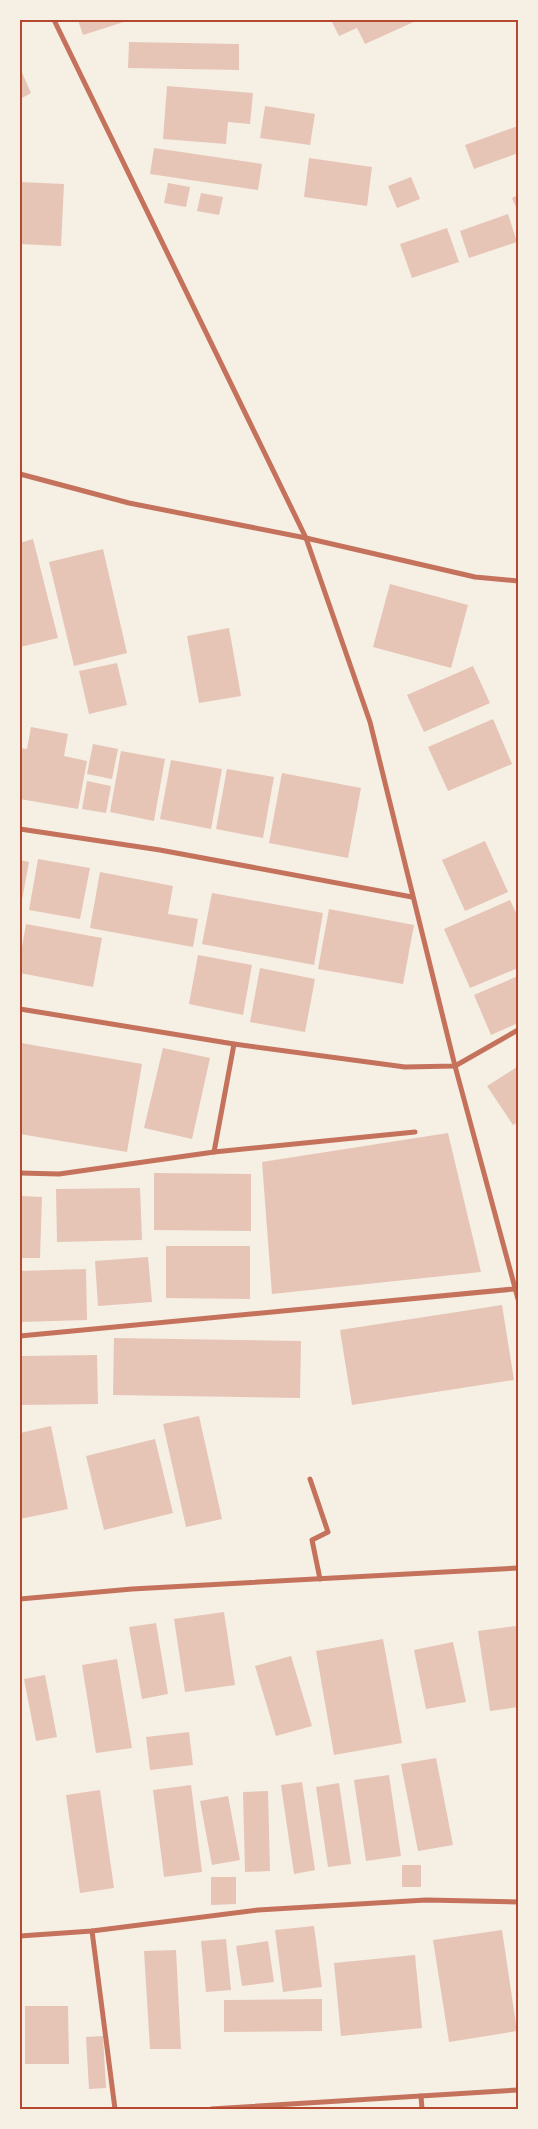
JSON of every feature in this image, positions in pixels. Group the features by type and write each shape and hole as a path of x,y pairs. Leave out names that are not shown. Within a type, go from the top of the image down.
{"street":[{"path":"54,20 306,538 370,722 455,1066 518,1299"},
{"path":"20,474 129,503 306,538 475,577 518,581"},
{"path":"20,829 160,850 412,896"},
{"path":"20,1009 234,1044 405,1067 455,1066 518,1030"},
{"path":"214,1152 234,1044"},
{"path":"20,1173 59,1174 214,1152 415,1132"},
{"path":"20,1336 514,1289"},
{"path":"310,1479 328,1532 312,1540 320,1579"},
{"path":"20,1599 132,1589 518,1568"},
{"path":"20,1936 92,1931 258,1910 426,1900 518,1902"},
{"path":"92,1931 115,2109"},
{"path":"212,2109 518,2090"},
{"path":"421,2096 422,2109"}],"building":[{"path":"78,20 130,20 83,35"},
{"path":"331,20 418,20 365,44 357,28 339,36"},
{"path":"129,42 239,44 239,70 128,68"},
{"path":"20,68 31,93 20,99"},
{"path":"167,86 253,93 250,124 228,122 226,144 163,139"},
{"path":"265,106 315,114 310,145 260,138"},
{"path":"518,126 518,153 474,169 465,145"},
{"path":"154,148 262,164 258,190 150,174"},
{"path":"309,158 372,167 367,206 304,197"},
{"path":"411,177 420,199 397,208 388,186"},
{"path":"20,182 64,184 61,246 20,244"},
{"path":"168,183 190,187 186,207 164,203"},
{"path":"201,193 223,197 219,215 197,211"},
{"path":"518,195 518,212 512,198"},
{"path":"508,214 517,242 469,258 460,231"},
{"path":"447,228 459,262 412,278 400,244"},
{"path":"33,539 58,638 20,647 20,543"},
{"path":"103,549 127,653 74,666 49,562"},
{"path":"390,584 468,605 451,668 373,647"},
{"path":"229,628 241,696 199,703 187,636"},
{"path":"117,663 127,705 89,714 79,671"},
{"path":"473,666 490,703 424,732 407,695"},
{"path":"493,719 512,764 448,791 428,747"},
{"path":"31,727 68,734 64,756 87,761 78,809 20,799 20,748 27,749"},
{"path":"93,744 118,749 112,779 87,774"},
{"path":"121,751 165,759 154,821 110,812"},
{"path":"171,760 222,769 211,829 160,819"},
{"path":"227,769 274,777 263,838 216,829"},
{"path":"282,773 361,788 348,858 269,843"},
{"path":"87,781 111,786 106,813 82,809"},
{"path":"485,841 508,892 465,911 442,860"},
{"path":"38,859 90,868 80,919 29,910"},
{"path":"20,860 29,862 21,905 20,904"},
{"path":"100,872 173,886 168,914 198,919 193,947 90,928"},
{"path":"212,893 323,913 314,965 202,944"},
{"path":"510,900 518,917 518,968 470,988 444,929"},
{"path":"329,909 414,925 403,984 318,969"},
{"path":"26,924 102,938 93,987 20,973 20,958"},
{"path":"198,955 252,965 243,1015 189,1004"},
{"path":"260,968 315,979 305,1032 250,1022"},
{"path":"518,976 518,1023 491,1035 474,995"},
{"path":"21,1043 142,1064 127,1152 20,1134"},
{"path":"163,1048 210,1058 192,1139 144,1128"},
{"path":"517,1067 518,1122 513,1125 487,1086"},
{"path":"448,1133 481,1272 272,1294 262,1162"},
{"path":"154,1173 251,1174 251,1231 154,1230"},
{"path":"140,1188 142,1240 57,1242 56,1189"},
{"path":"20,1196 42,1197 40,1258 20,1258"},
{"path":"166,1246 250,1246 250,1299 166,1298"},
{"path":"148,1257 152,1302 98,1306 95,1261"},
{"path":"86,1269 87,1320 20,1322 20,1271"},
{"path":"502,1305 514,1380 352,1405 340,1330"},
{"path":"114,1338 301,1341 300,1398 113,1395"},
{"path":"97,1355 98,1404 20,1405 20,1356"},
{"path":"199,1416 222,1519 186,1527 163,1424"},
{"path":"51,1426 68,1509 20,1519 20,1433"},
{"path":"155,1439 173,1513 104,1530 86,1456"},
{"path":"224,1612 235,1685 185,1692 174,1619"},
{"path":"156,1623 168,1694 142,1699 129,1627"},
{"path":"516,1626 518,1639 518,1707 490,1711 478,1631"},
{"path":"383,1639 402,1743 334,1755 316,1651"},
{"path":"453,1642 466,1702 426,1709 414,1650"},
{"path":"291,1656 312,1726 276,1736 255,1666"},
{"path":"117,1659 132,1748 96,1753 82,1665"},
{"path":"45,1675 57,1737 36,1741 24,1679"},
{"path":"189,1732 193,1765 150,1770 146,1737"},
{"path":"436,1758 453,1845 418,1851 401,1764"},
{"path":"389,1775 401,1856 366,1861 354,1780"},
{"path":"302,1782 315,1870 294,1874 281,1785"},
{"path":"339,1783 351,1864 328,1867 316,1787"},
{"path":"191,1785 202,1872 164,1877 153,1790"},
{"path":"100,1790 114,1888 80,1893 66,1795"},
{"path":"268,1791 270,1871 245,1872 243,1792"},
{"path":"228,1796 240,1860 212,1865 200,1801"},
{"path":"402,1865 421,1865 421,1887 402,1887"},
{"path":"211,1877 236,1877 236,1904 211,1905"},
{"path":"314,1926 322,1987 283,1992 275,1930"},
{"path":"502,1930 517,2031 449,2042 433,1940"},
{"path":"226,1939 231,1990 206,1992 201,1941"},
{"path":"268,1941 274,1982 242,1986 236,1946"},
{"path":"176,1950 181,2049 150,2049 144,1951"},
{"path":"415,1955 422,2028 341,2036 334,1963"},
{"path":"322,1999 322,2031 224,2032 224,2000"},
{"path":"25,2006 68,2006 69,2064 25,2064"},
{"path":"103,2036 106,2088 89,2089 86,2037"}]}
